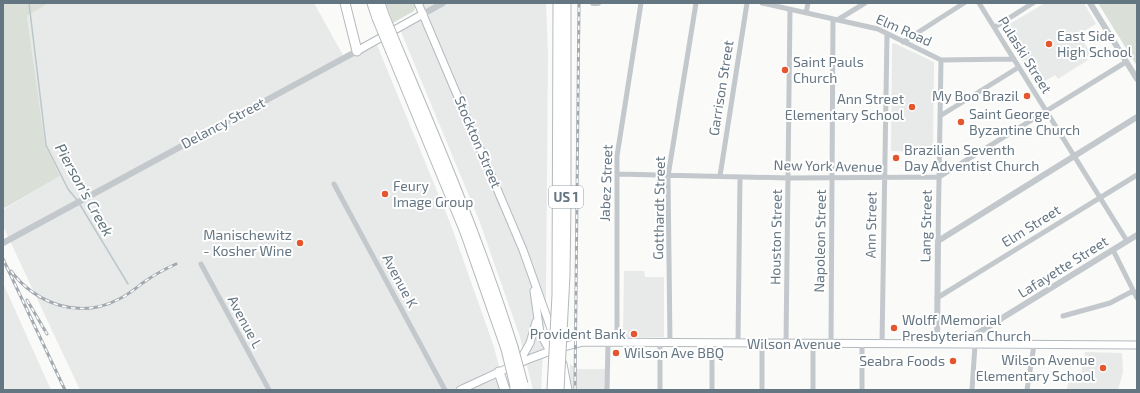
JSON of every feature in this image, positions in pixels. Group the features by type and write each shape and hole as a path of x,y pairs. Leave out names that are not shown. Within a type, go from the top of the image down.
{"highway":[{"path":"345,3 357,51"},
{"path":"372,3 381,17 394,51 471,224 520,387"},
{"path":"380,3 381,17"},
{"path":"552,390 557,295 558,3"},
{"name":"US 1","path":"559,390 566,216 566,3"},
{"path":"554,350 567,390"},
{"path":"499,372 505,390"}],"main road":[{"name":"Stockton Street","path":"418,3 523,250 554,350"},
{"name":"Delancy Street","path":"357,51 423,14"},
{"name":"Stockton Street","path":"534,283 540,333 554,350"},
{"path":"518,364 530,343 534,332 537,314"},
{"name":"Wilson Avenue","path":"460,390 518,364 554,350 583,342 712,344 1137,345"}],"street":[{"name":"Delancy Street","path":"423,14 443,3"},
{"name":"Jabez Street","path":"617,342 617,156 642,3"},
{"name":"Gotthardt Street","path":"670,343 668,176 696,3"},
{"name":"Garrison Street","path":"720,176 747,3"},
{"name":"Elm Road","path":"762,3 878,29 941,60 1014,59"},
{"path":"806,13 808,3"},
{"path":"836,19 865,3"},
{"path":"903,42 964,3"},
{"name":"Pulaski Street","path":"979,3 1127,242"},
{"path":"995,27 1033,3"},
{"path":"1090,3 1137,79"},
{"name":"Houston Street","path":"786,344 790,10"},
{"name":"Napoleon Street","path":"831,344 832,178 836,19"},
{"name":"Ann Street","path":"882,344 887,34"},
{"name":"Delancy Street","path":"3,243 357,51"},
{"name":"Lang Street","path":"937,344 941,60"},
{"path":"939,177 1126,62"},
{"path":"940,116 1019,67"},
{"path":"938,241 1137,117"},
{"name":"New York Avenue","path":"617,174 789,178 939,177"},
{"name":"Elm Street","path":"937,298 1137,175"},
{"path":"738,343 740,177"},
{"name":"Avenue K","path":"334,184 445,390"},
{"name":"Lafayette Street","path":"960,344 1137,235"},
{"path":"1113,250 1137,298"},
{"name":"Avenue L","path":"201,264 269,390"},
{"path":"1063,316 1110,303 1133,291"},
{"path":"607,390 608,343"},
{"path":"660,343 660,390"},
{"path":"762,343 762,390"},
{"path":"712,344 712,390"},
{"path":"813,344 813,390"},
{"path":"862,344 862,390"},
{"path":"972,390 975,345"},
{"path":"1027,390 1034,345"}],"shaded area":[{"path":"3,3 49,3 27,16 45,144 60,176 5,208 3,205"},
{"path":"49,3 314,3 344,57 375,40 451,225 494,347 505,390 269,390 250,360 266,390 80,390 3,226 3,210 60,176 45,144 27,16"},
{"path":"386,3 413,3 415,7 414,11 393,23"},
{"path":"418,3 546,3 548,53 546,295 541,390 533,390 520,337 479,220 399,27 424,15"},
{"name":"East Side High School","path":"1045,3 1084,3 1096,24 1079,34 1091,54 1086,57 1088,60 1058,79 1055,75 1037,86 1003,28"},
{"path":"1098,3 1137,3 1137,66"},
{"name":"Ann Street Elementary School","path":"894,43 934,62 933,152 891,151 892,44"},
{"path":"624,271 644,271 645,277 664,277 664,337 623,337"},
{"path":"3,283 51,390 3,390"},
{"name":"Wilson Avenue Elementary School","path":"1085,352 1122,353 1123,372 1118,390 1067,390 1069,377 1080,379"},
{"path":"570,364 577,369 605,369 605,390 569,390"}],"waterway":[{"name":"Pierson's Creek","path":"29,3 46,145 68,189 77,200"},
{"name":"Pierson's Creek","path":"79,203 128,284"}],"railway":[{"path":"575,390 579,3"},
{"path":"3,259 65,390"},
{"path":"11,271 21,283 46,300 74,308 89,308 104,305 122,297 152,277 176,264"},
{"path":"27,300 47,334"}],"place":[{"name":"East Side High School","path":"1049,44"},
{"name":"Saint Pauls Church","path":"785,70"},
{"name":"My Boo Brazil","path":"1027,96"},
{"name":"Ann Street Elementary School","path":"912,107"},
{"name":"Saint George Byzantine Church","path":"961,122"},
{"name":"Brazilian Seventh Day Adventist Church","path":"896,158"},
{"name":"Feury Image Group","path":"385,194"},
{"name":"Manischewitz - Kosher Wine","path":"300,243"},
{"name":"Wolff Memorial Presbyterian Church","path":"894,328"},
{"name":"Provident Bank","path":"634,334"},
{"name":"Wilson Ave BBQ","path":"616,353"},
{"name":"Seabra Foods","path":"953,361"},
{"name":"Wilson Avenue Elementary School","path":"1103,368"}]}
